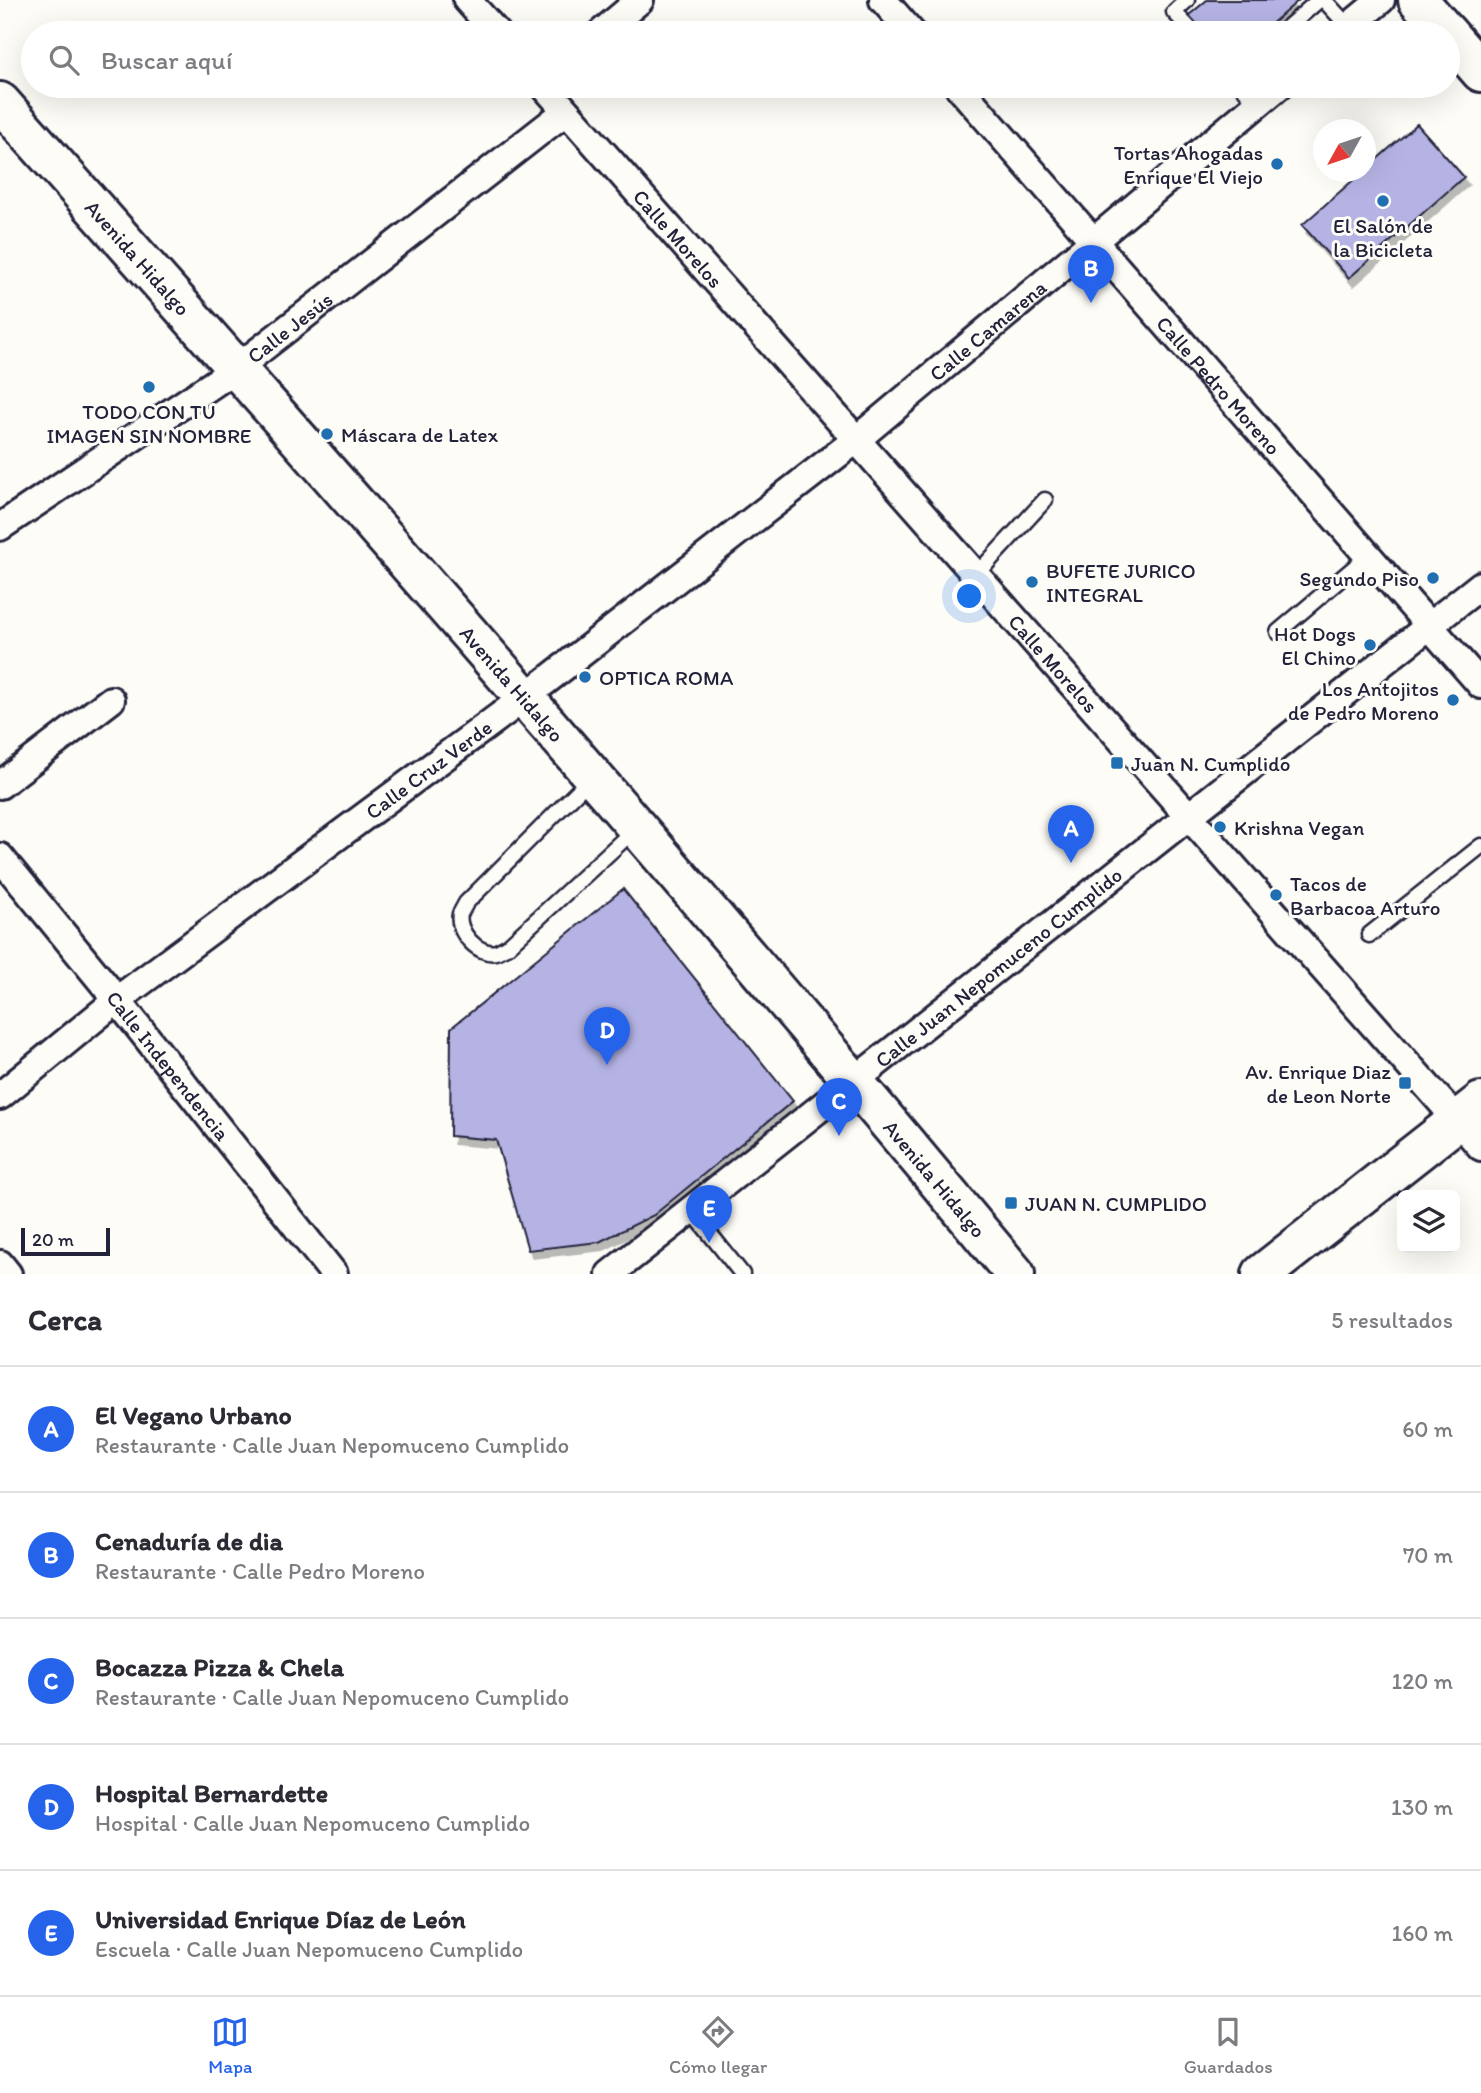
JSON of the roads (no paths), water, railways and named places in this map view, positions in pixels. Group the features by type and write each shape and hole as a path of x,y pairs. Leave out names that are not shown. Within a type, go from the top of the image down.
{"main road":[{"path":"1418,0 1436,21"},
{"path":"1460,49 1481,72"},
{"name":"Avenida Hidalgo","path":"0,102 237,368 524,698 854,1080 1015,1274"},
{"path":"1262,1274 1473,1123"}],"street":[{"path":"467,0 486,21"},
{"path":"615,21 640,0"},
{"path":"883,0 901,21"},
{"path":"1356,21 1381,0"},
{"name":"Calle Morelos","path":"554,98 1189,815 1473,1123"},
{"name":"Calle Pedro Moreno","path":"969,98 1481,685"},
{"name":"Calle Camarena","path":"856,440 1094,241 1247,98"},
{"name":"Calle Jesús","path":"0,527 237,368 565,111"},
{"name":"Calle Cruz Verde","path":"0,1096 117,1000 524,698 856,440"},
{"name":"Calle Juan Nepomuceno Cumplido","path":"610,1274 1481,584"},
{"path":"0,785 111,700"},
{"name":"Calle Independencia","path":"0,857 334,1274"},
{"path":"0,1264 8,1274"}],"lane":[{"path":"1183,21 1174,12 1187,0"},
{"path":"1294,21 1318,0"},
{"path":"1324,0 1339,21"},
{"path":"976,575 1045,500"},
{"path":"1278,632 1369,555"},
{"path":"592,777 466,903 460,913 460,925 465,934 485,951 496,952 507,947 636,828"},
{"path":"1369,935 1481,846"},
{"path":"691,1210 742,1274"}],"place":[{"name":"Tortas Ahogadas Enrique El Viejo","path":"1277,164"},
{"name":"El Salón de la Bicicleta","path":"1383,201"},
{"name":"Cenaduría de dia","path":"1091,303"},
{"name":"TODO CON TU IMAGEN SIN NOMBRE","path":"149,387"},
{"name":"Máscara de Latex","path":"327,434"},
{"name":"Segundo Piso","path":"1433,578"},
{"name":"BUFETE JURICO INTEGRAL","path":"1032,582"},
{"name":"Hot Dogs El Chino","path":"1370,645"},
{"name":"OPTICA ROMA","path":"585,677"},
{"name":"Los Antojitos de Pedro Moreno","path":"1453,700"},
{"name":"Juan N. Cumplido","path":"1117,763"},
{"name":"Krishna Vegan","path":"1220,827"},
{"name":"El Vegano Urbano","path":"1071,863"},
{"name":"Tacos de Barbacoa Arturo","path":"1276,895"},
{"name":"Hospital Bernardette","path":"607,1065"},
{"name":"Av. Enrique Diaz de Leon Norte","path":"1405,1083"},
{"name":"Bocazza Pizza & Chela","path":"839,1136"},
{"name":"JUAN N. CUMPLIDO","path":"1011,1203"},
{"name":"Universidad Enrique Díaz de León","path":"709,1243"}]}
